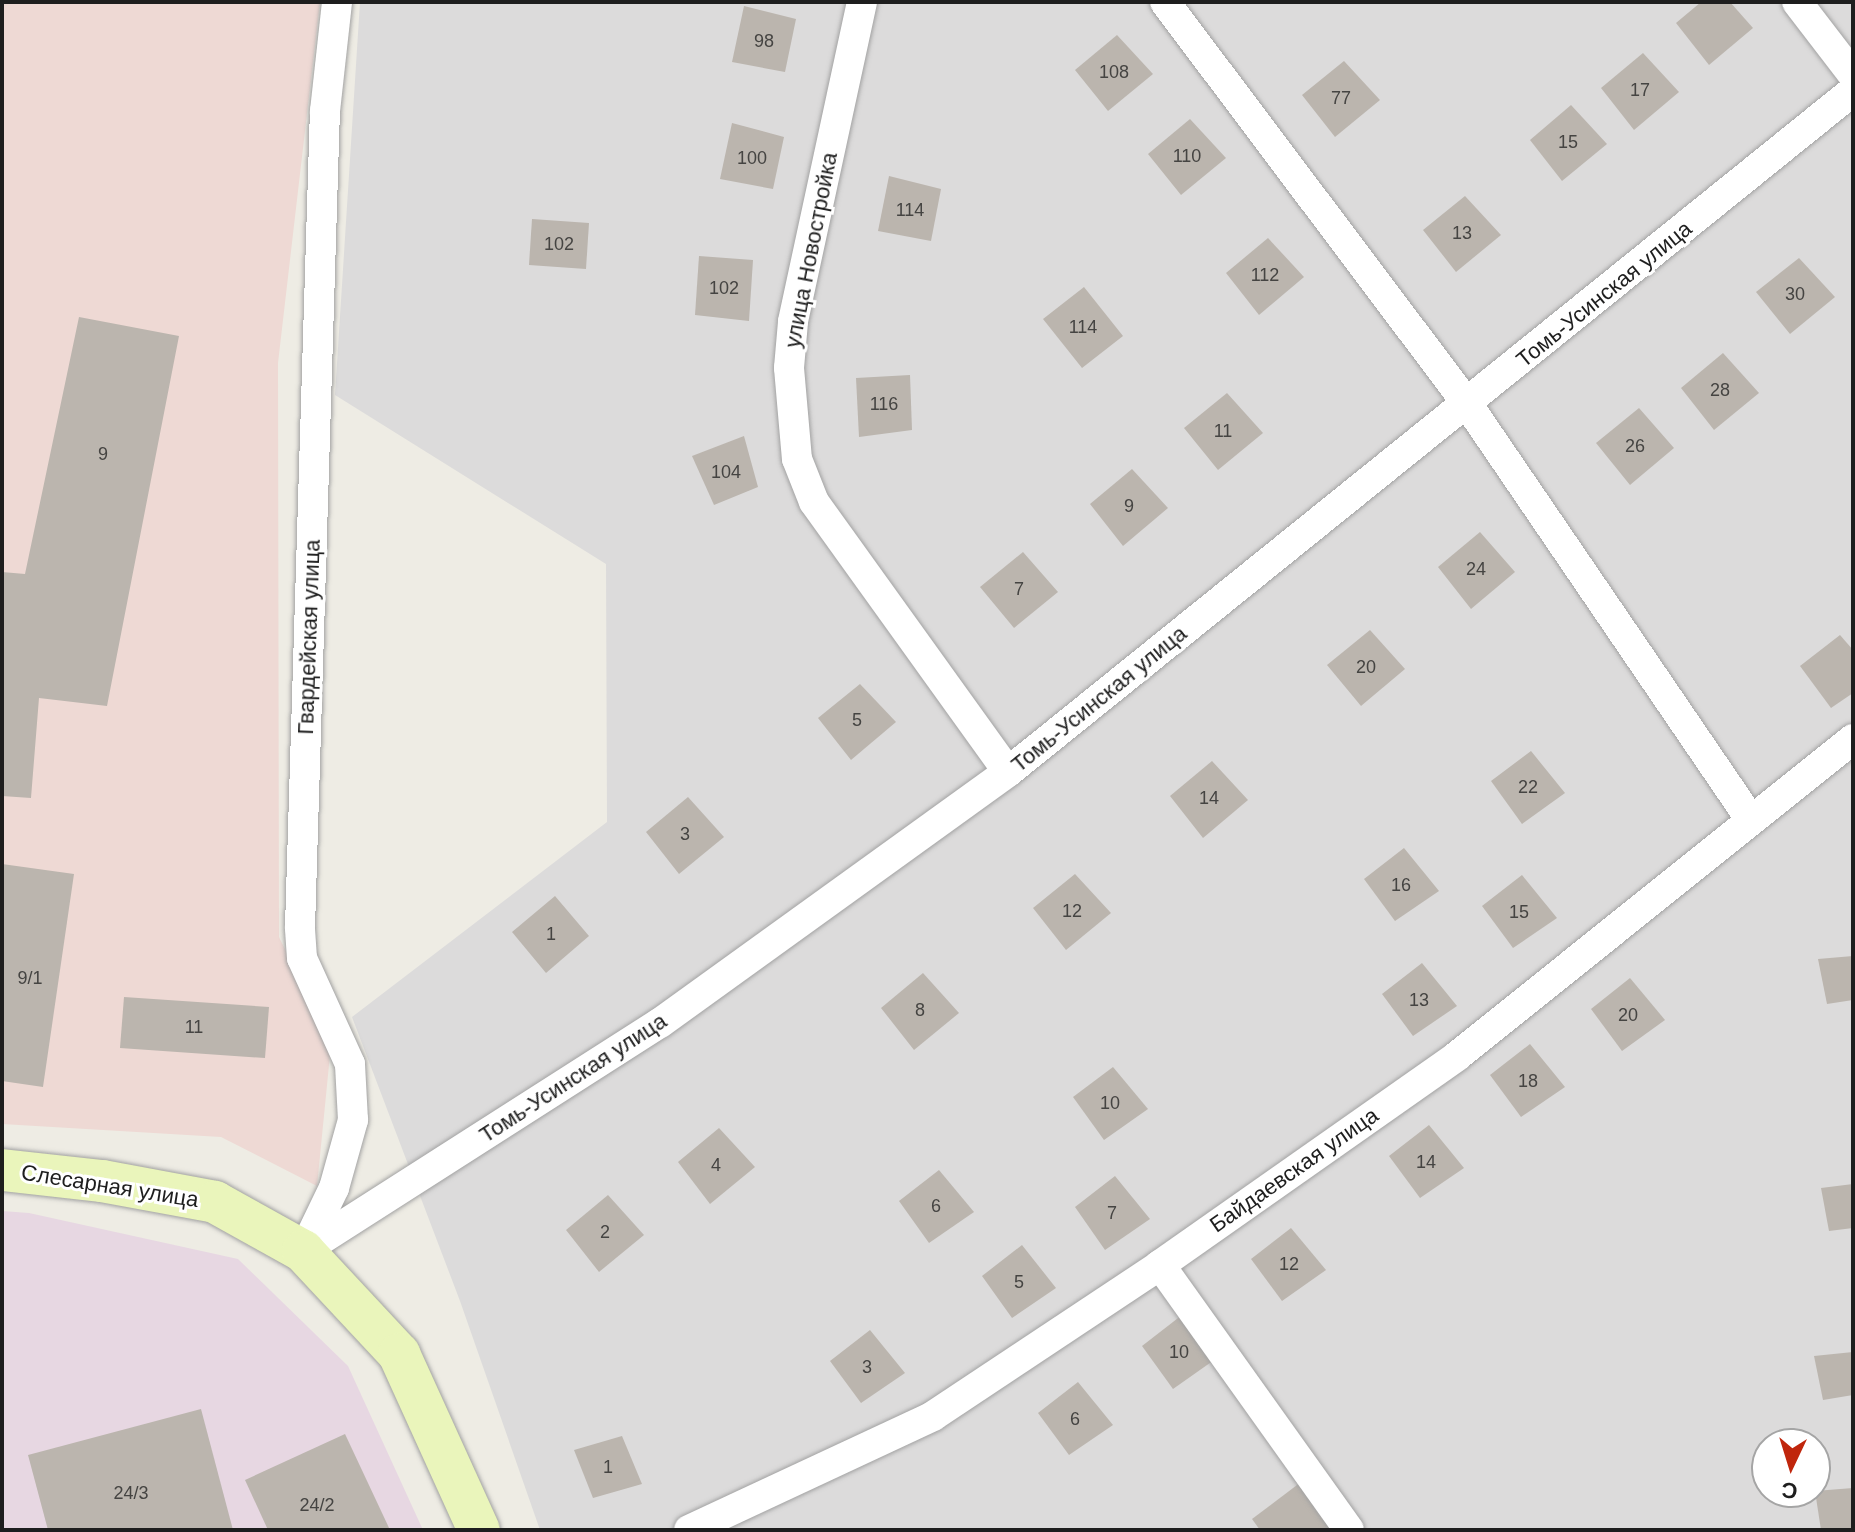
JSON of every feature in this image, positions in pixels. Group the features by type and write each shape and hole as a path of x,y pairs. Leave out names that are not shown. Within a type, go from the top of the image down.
{"main road":[{"name":"Слесарная улица","path":"2,1170 102,1181 215,1202 303,1251 399,1354 479,1530"}],"street":[{"name":"Гвардейская улица","path":"303,1251 334,1188 353,1120 350,1064 302,958 300,927 325,111 337,2"},
{"name":"улица Новостройка","path":"862,2 793,322 789,368 797,459 814,502 1008,772"},
{"path":"1165,2 1468,405 1751,820"},
{"path":"1797,2 1853,75"},
{"name":"Томь-Усинская улица","path":"303,1251 660,1023 1008,772 1468,405 1853,91"},
{"name":"Байдаевская улица","path":"689,1530 933,1416 1160,1265 1457,1056 1853,739"},
{"path":"1160,1265 1349,1530"}],"shaded area":[{"path":"2,2 320,2 278,363 279,937 331,1045 317,1186 221,1137 2,1124"},
{"path":"360,2 1853,2 1853,1530 540,1530 460,1301 352,1017 607,822 606,564 335,395"},
{"path":"2,1211 29,1213 238,1259 348,1366 423,1530 2,1530"}],"building":[{"path":"1701,2 1730,2 1753,28 1709,65 1676,23"},
{"path":"744,6 796,19 785,72 732,62"},
{"path":"1117,35 1153,74 1108,111 1075,70"},
{"path":"1643,53 1679,92 1634,130 1601,88"},
{"path":"1344,61 1380,100 1335,137 1302,95"},
{"path":"1571,105 1607,144 1562,181 1530,140"},
{"path":"1190,119 1226,158 1181,195 1148,154"},
{"path":"732,123 784,137 773,189 720,179"},
{"path":"889,176 941,189 931,241 878,231"},
{"path":"1465,196 1501,235 1456,272 1423,230"},
{"path":"532,219 589,223 586,269 529,265"},
{"path":"1268,238 1304,277 1259,315 1226,273"},
{"path":"699,256 753,260 749,321 695,315"},
{"path":"1799,258 1835,297 1790,334 1756,292"},
{"path":"1084,287 1123,336 1082,368 1043,319"},
{"path":"79,317 179,336 107,706 39,698 31,798 2,796 2,572 25,574"},
{"path":"1723,353 1759,393 1714,430 1681,388"},
{"path":"910,375 912,430 859,437 856,378"},
{"path":"1227,393 1263,433 1218,470 1184,428"},
{"path":"1639,408 1674,448 1630,485 1596,443"},
{"path":"744,436 758,487 714,505 692,456"},
{"path":"1132,469 1168,508 1123,546 1090,504"},
{"path":"1480,532 1515,572 1471,609 1438,567"},
{"path":"1023,552 1058,592 1014,628 980,587"},
{"path":"1370,630 1405,669 1361,706 1327,665"},
{"path":"1840,635 1853,650 1853,693 1831,708 1800,666"},
{"path":"860,684 896,722 851,760 818,718"},
{"path":"1531,751 1565,793 1522,824 1491,781"},
{"path":"1212,761 1248,800 1203,838 1170,796"},
{"path":"688,797 724,837 679,874 646,832"},
{"path":"1404,848 1439,891 1395,921 1364,879"},
{"path":"2,864 74,874 43,1087 2,1081"},
{"path":"1075,874 1111,913 1066,950 1033,908"},
{"path":"1522,875 1557,918 1513,948 1482,906"},
{"path":"555,896 589,936 546,973 512,932"},
{"path":"1853,956 1853,1000 1827,1004 1818,959"},
{"path":"1422,963 1457,1006 1413,1036 1382,994"},
{"path":"923,973 959,1013 914,1050 881,1008"},
{"path":"1630,978 1665,1020 1622,1051 1591,1009"},
{"path":"124,997 269,1007 265,1058 120,1048"},
{"path":"1530,1044 1565,1087 1521,1117 1490,1075"},
{"path":"1113,1067 1148,1109 1104,1140 1073,1097"},
{"path":"1429,1125 1464,1168 1420,1198 1389,1156"},
{"path":"719,1128 755,1167 710,1204 678,1162"},
{"path":"939,1170 974,1212 929,1243 899,1201"},
{"path":"1115,1176 1150,1219 1105,1250 1075,1207"},
{"path":"1853,1184 1853,1228 1829,1231 1821,1188"},
{"path":"608,1195 644,1235 599,1272 566,1230"},
{"path":"1291,1228 1326,1270 1282,1301 1251,1259"},
{"path":"1022,1245 1056,1288 1012,1318 982,1276"},
{"path":"1182,1315 1217,1358 1173,1389 1142,1346"},
{"path":"870,1330 905,1373 861,1403 830,1361"},
{"path":"1853,1352 1853,1395 1823,1400 1814,1356"},
{"path":"1078,1382 1113,1425 1069,1455 1038,1413"},
{"path":"201,1409 233,1530 48,1530 28,1455"},
{"path":"345,1434 390,1530 268,1530 245,1480"},
{"path":"622,1436 642,1484 593,1498 574,1450"},
{"path":"1301,1482 1337,1530 1260,1530 1252,1519"},
{"path":"1853,1488 1853,1530 1821,1530 1818,1508 1831,1508 1831,1490"}]}
